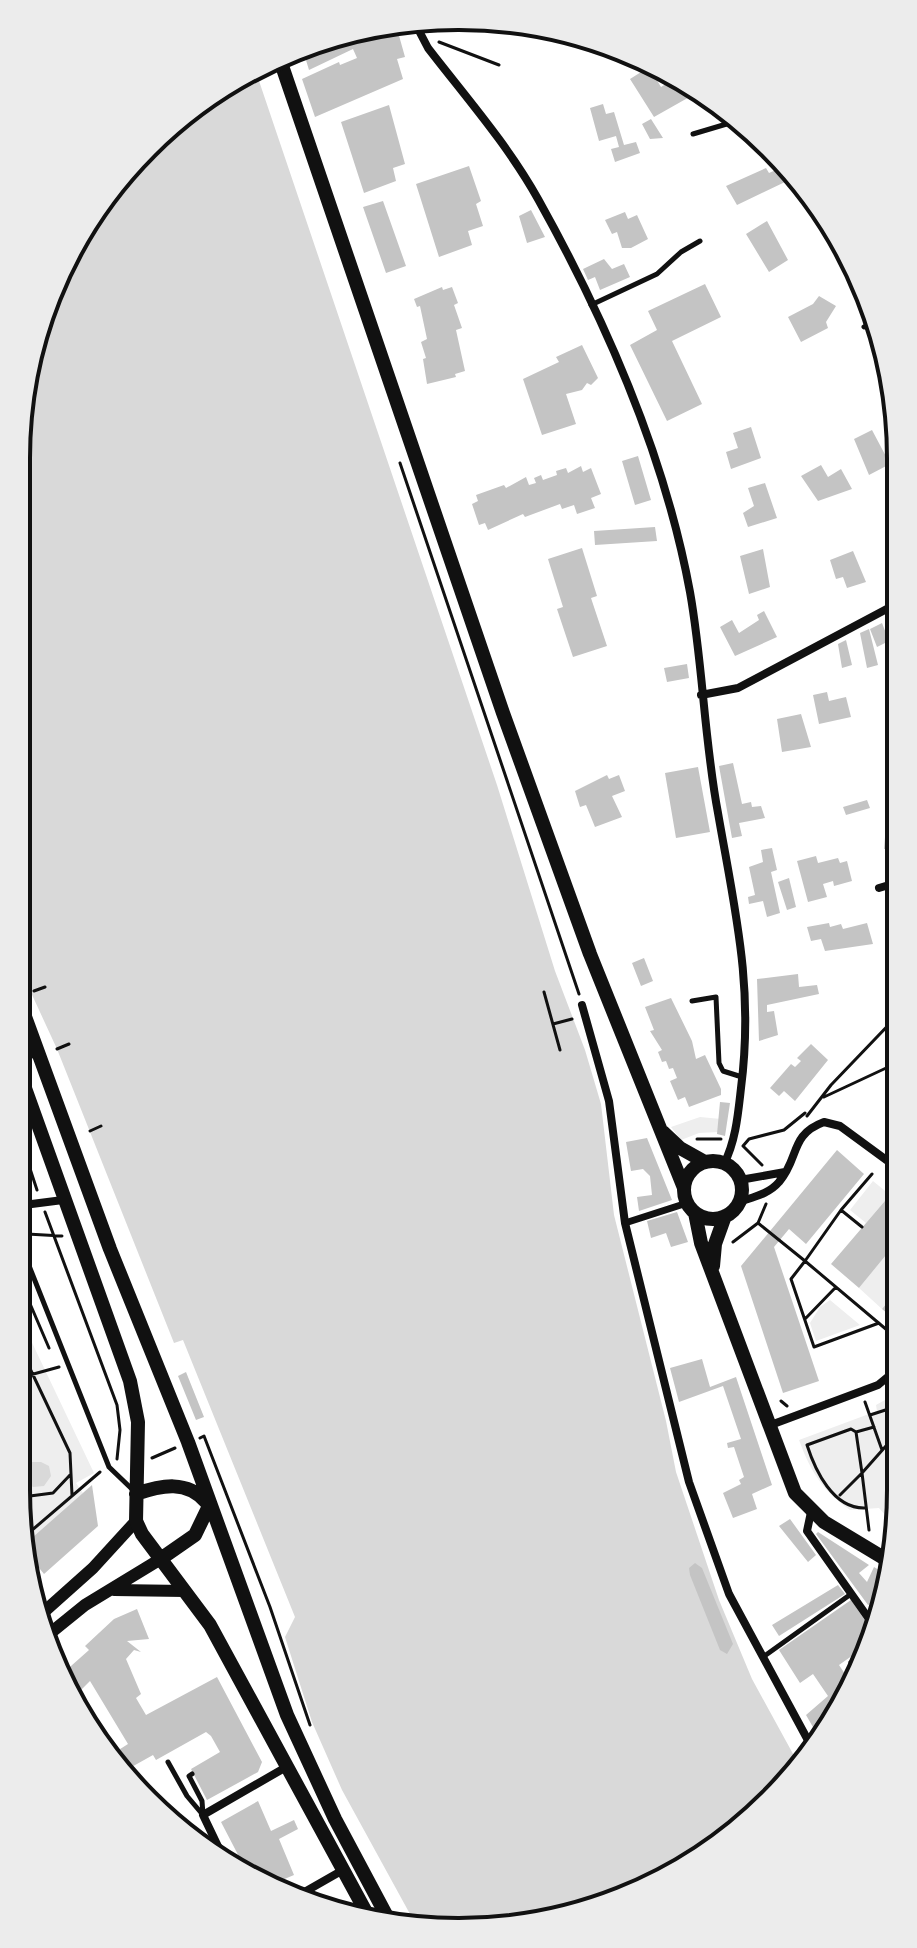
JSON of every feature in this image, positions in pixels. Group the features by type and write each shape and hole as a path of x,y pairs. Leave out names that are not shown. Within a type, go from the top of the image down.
{"main road":[{"path":"283,68 508,727 590,954 689,1201 701,1243 768,1426 795,1493 811,1512 881,1556"},
{"path":"30,1030 287,1715 335,1819 384,1911"},
{"path":"30,1104 135,1402 136,1521 159,1560 210,1625 363,1907"},
{"path":"659,1129 680,1148 705,1162 724,1164 740,1180 739,1202 725,1216 715,1244 713,1270"},
{"path":"689,1201 691,1172 705,1162"},
{"path":"689,1201 710,1218 725,1216"},
{"path":"136,1494 152,1488 180,1486 195,1491 209,1506"},
{"path":"54,1630 85,1605 195,1535 209,1506"},
{"path":"48,1609 93,1568 136,1521"},
{"path":"111,1590 185,1591"}],"street":[{"path":"420,32 428,48 497,137 537,198 632,393 678,538 698,638 708,762 743,955 748,1036 734,1142 724,1164"},
{"path":"701,695 738,688 887,609"},
{"path":"879,888 887,886"},
{"path":"582,1005 609,1101 625,1223 689,1482 729,1594 807,1738"},
{"path":"30,1051 41,1060"},
{"path":"739,1202 767,1192 786,1172 799,1139 813,1126 824,1122 840,1126 887,1160"},
{"path":"740,1180 786,1172"},
{"path":"30,1203 63,1200"},
{"path":"625,1223 689,1201"},
{"path":"768,1426 878,1385 887,1378"},
{"path":"811,1512 807,1531 867,1616"},
{"path":"217,1843 203,1815 288,1766"},
{"path":"308,1890 343,1870"}],"lane":[{"path":"693,134 726,124"},
{"path":"590,306 657,274 681,252 700,241"},
{"path":"692,1001 716,997 719,1063 723,1071 743,1078"},
{"path":"30,1266 109,1467 136,1494"},
{"path":"762,1657 851,1594"},
{"path":"168,1762 187,1796 203,1815"},
{"path":"192,1774 189,1776 202,1801 203,1815"}],"path":[{"path":"428,48 438,41 499,65"},
{"path":"398,459 582,1005"},
{"path":"34,991 45,987"},
{"path":"544,992 560,1050"},
{"path":"553,1024 585,1016"},
{"path":"765,1172 753,1152 743,1146 749,1139 784,1130 805,1113 887,1027"},
{"path":"57,1049 69,1044"},
{"path":"821,1098 834,1095 887,1068"},
{"path":"805,1113 813,1126"},
{"path":"90,1131 101,1126"},
{"path":"690,1140 703,1137 724,1139"},
{"path":"30,1168 117,1405 120,1430 117,1463"},
{"path":"872,1174 841,1210 791,1279 814,1347 879,1323"},
{"path":"730,1243 758,1223 767,1199"},
{"path":"841,1210 862,1227"},
{"path":"758,1223 887,1330"},
{"path":"30,1233 55,1238 74,1232"},
{"path":"804,1319 836,1287"},
{"path":"70,1363 31,1375 70,1453 72,1495"},
{"path":"882,1450 870,1415 887,1410"},
{"path":"865,1508 857,1508 839,1496 818,1475 807,1445 851,1429 856,1432 874,1427"},
{"path":"856,1432 869,1530"},
{"path":"204,1436 270,1607 311,1728"},
{"path":"839,1496 887,1444"},
{"path":"32,1530 109,1467"},
{"path":"30,1496 53,1493 70,1475"}],"shaded area":[{"path":"259,79 497,785 555,971 585,1050 601,1104 614,1215 676,1472 719,1600 752,1679 794,1755 741,1812 673,1861 596,1895 542,1910 487,1917 410,1915 342,1790 312,1722 285,1637 295,1617 183,1340 174,1343 57,1049 30,990 30,458 38,375 63,295 102,220 136,176 176,136 220,102"},
{"path":"700,1117 721,1119 718,1132 699,1133 681,1140 671,1127"},
{"path":"873,1181 887,1193 887,1198 866,1223 850,1210"},
{"path":"887,1254 887,1303 882,1309 859,1288"},
{"path":"830,1300 860,1325 816,1341 810,1323 820,1307"},
{"path":"30,1338 94,1473 76,1483 83,1493 33,1537"},
{"path":"887,1399 886,1516 879,1508 850,1510 832,1495 813,1471 799,1440 877,1411 876,1405"},
{"path":"30,1462 49,1466 51,1476 44,1486 30,1484"}],"building":[{"path":"399,35 405,57 397,59 403,79 315,117 302,79 339,62 340,65 357,58 353,49 309,70 306,59 348,45"},
{"path":"642,71 656,78 661,87 667,84 689,97 654,117 630,79"},
{"path":"603,104 606,114 614,112 624,145 636,142 640,153 615,162 611,149 619,147 616,136 599,141 590,108"},
{"path":"389,105 405,164 393,168 396,181 364,193 341,122"},
{"path":"651,119 663,138 650,139 642,124"},
{"path":"469,166 481,201 476,204 483,226 468,231 472,245 439,257 416,184"},
{"path":"766,168 769,173 775,170 785,182 737,205 726,186"},
{"path":"383,201 406,266 386,273 363,207"},
{"path":"531,210 545,237 527,243 519,216"},
{"path":"625,212 628,219 637,215 648,239 631,248 622,248 617,232 612,234 605,220"},
{"path":"767,221 788,260 769,272 746,234"},
{"path":"604,259 612,269 624,264 630,277 600,290 595,277 588,280 583,269"},
{"path":"705,284 721,317 672,341 702,404 667,421 630,345 657,330 648,311"},
{"path":"442,287 443,290 452,287 458,303 454,305 462,328 456,330 465,371 455,374 456,377 427,384 423,359 426,358 421,342 427,339 420,306 417,307 414,299"},
{"path":"819,296 836,306 826,322 828,328 801,342 788,317 813,304"},
{"path":"582,345 598,378 591,385 587,383 582,390 566,394 576,424 542,435 523,379 559,362 556,357"},
{"path":"751,427 761,458 731,469 726,452 738,448 733,433"},
{"path":"872,430 887,458 887,466 869,475 854,439"},
{"path":"638,456 651,500 635,505 622,461"},
{"path":"821,465 828,477 841,469 852,489 818,501 801,476"},
{"path":"581,466 583,472 591,468 601,494 591,498 595,508 577,514 574,505 562,509 560,504 525,517 523,514 488,530 485,523 479,525 472,504 478,501 476,495 504,485 506,488 526,477 529,485 536,483 534,478 541,475 543,480 557,475 556,471 566,468 568,473"},
{"path":"765,483 777,518 748,527 743,513 754,506 748,488"},
{"path":"655,527 657,541 595,545 594,531"},
{"path":"582,548 597,596 591,598 607,646 573,657 557,609 563,607 548,559"},
{"path":"763,549 770,587 749,594 740,556"},
{"path":"853,551 866,582 847,588 843,577 836,579 830,560"},
{"path":"764,611 777,637 735,656 720,627 732,620 739,633 759,620 757,615"},
{"path":"882,623 887,642 877,647 870,629"},
{"path":"869,629 878,665 867,668 860,633"},
{"path":"846,640 852,665 842,668 838,644"},
{"path":"687,664 689,678 667,682 664,668"},
{"path":"827,692 829,701 846,697 851,717 819,724 813,695"},
{"path":"801,714 811,747 782,752 777,719"},
{"path":"733,763 742,804 751,802 752,807 761,806 765,818 739,823 742,836 732,838 719,766"},
{"path":"698,767 710,832 676,838 665,773"},
{"path":"607,775 609,779 619,775 625,791 612,796 622,817 595,827 586,805 580,807 575,791"},
{"path":"867,800 870,808 846,815 843,807"},
{"path":"772,848 777,870 771,872 780,913 767,917 763,901 749,904 748,897 755,895 749,867 763,862 761,850"},
{"path":"816,856 818,863 838,858 840,863 847,861 852,881 834,886 833,881 823,884 827,897 808,902 797,861"},
{"path":"789,878 796,907 787,910 778,882"},
{"path":"829,923 830,927 841,924 843,929 867,923 873,944 825,951 821,939 811,941 807,927"},
{"path":"644,958 653,981 641,986 632,963"},
{"path":"798,974 799,987 817,985 819,994 767,1005 767,1012 774,1011 778,1035 759,1041 757,979"},
{"path":"671,998 692,1041 696,1059 705,1055 721,1089 721,1095 689,1107 685,1097 678,1100 670,1081 677,1078 673,1068 669,1069 666,1061 662,1062 658,1052 662,1050 650,1031 654,1030 645,1007"},
{"path":"811,1044 828,1060 795,1101 784,1091 779,1096 770,1088 791,1064 795,1067 801,1061 797,1058"},
{"path":"720,1102 730,1103 725,1136 717,1134"},
{"path":"647,1138 672,1200 639,1211 637,1197 652,1195 650,1176 643,1169 631,1171 626,1142"},
{"path":"837,1150 864,1174 806,1244 789,1229 774,1247 819,1381 783,1393 741,1266"},
{"path":"887,1199 887,1254 859,1288 831,1264"},
{"path":"677,1212 688,1242 671,1247 666,1233 651,1238 647,1221"},
{"path":"702,1359 710,1387 736,1377 772,1485 752,1494 757,1509 733,1518 723,1493 741,1484 739,1480 744,1477 734,1447 728,1448 727,1443 741,1439 723,1386 679,1402 670,1368"},
{"path":"186,1372 204,1417 196,1420 178,1376"},
{"path":"92,1485 98,1526 44,1574 37,1565 33,1537"},
{"path":"790,1519 816,1555 808,1562 779,1526"},
{"path":"818,1532 869,1565 859,1573 867,1582 874,1567 879,1570 871,1604 868,1605 816,1534"},
{"path":"695,1563 702,1568 733,1644 727,1654 720,1650 690,1575 689,1568"},
{"path":"838,1585 845,1594 779,1636 772,1625"},
{"path":"851,1600 866,1621 853,1655 839,1665 845,1674 814,1729 806,1715 828,1696 813,1674 800,1683 779,1650"},
{"path":"137,1609 149,1639 127,1641 141,1652 134,1650 126,1659 141,1694 136,1698 146,1715 217,1677 262,1762 258,1772 207,1800 191,1769 220,1752 206,1732 156,1760 153,1755 132,1767 119,1750 128,1744 90,1681 80,1691 69,1668 89,1650 85,1646 114,1619"},
{"path":"258,1801 271,1831 294,1820 298,1829 279,1839 294,1875 283,1880 240,1858 221,1822"}]}
